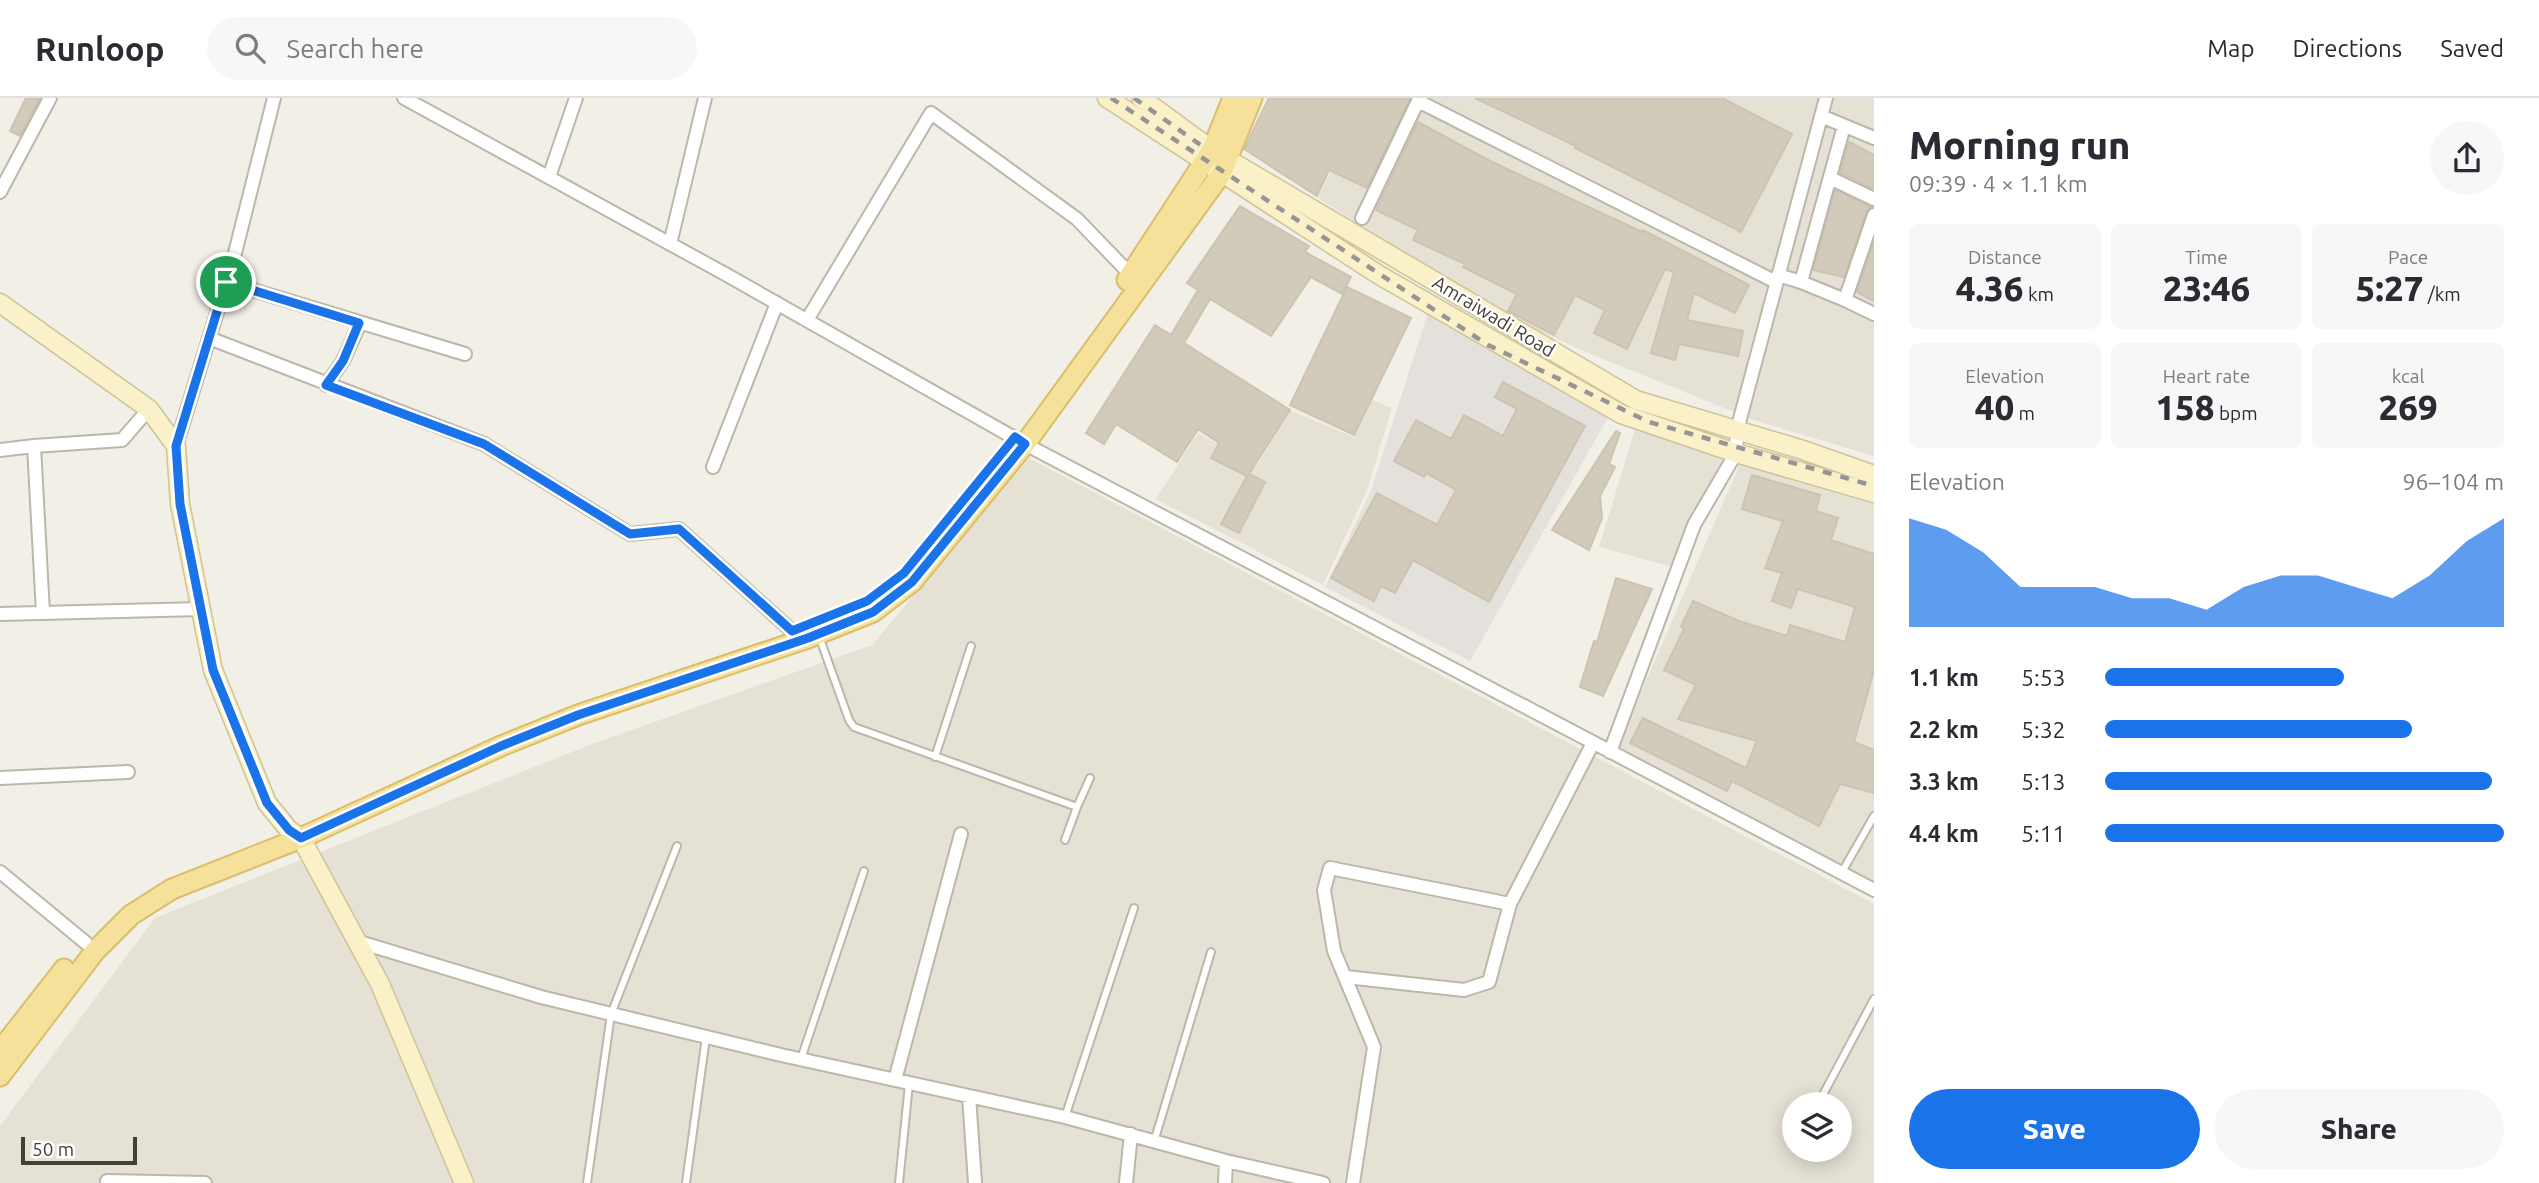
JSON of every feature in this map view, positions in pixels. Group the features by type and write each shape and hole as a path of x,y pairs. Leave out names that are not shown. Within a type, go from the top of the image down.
{"main road":[{"path":"1107,98 1217,161 1379,275 1621,414 1736,453 1874,493"},
{"name":"Amraiwadi Road","path":"1141,98 1217,161 1636,400 1874,475"},
{"path":"0,1076 6,1048 86,943 123,906 166,878 295,834 496,735 574,703 792,631 867,601 904,573 1020,440 1131,275 1217,161 1233,98"},
{"path":"6,1048 131,915 172,889 295,834 578,715 818,634 873,612 912,582 1020,440 1217,161 1252,98"},
{"path":"0,303 149,409 176,446 180,504 213,670 267,803 295,834 380,984 464,1183"}],"street":[{"path":"0,192 50,98"},
{"path":"176,446 226,282 274,98"},
{"path":"404,98 1020,440 1874,890"},
{"path":"549,177 576,98"},
{"path":"670,244 705,98"},
{"path":"1610,752 1694,525 1736,453 1737,430 1826,98"},
{"path":"1362,218 1418,99 1777,279 1801,282 1874,314"},
{"path":"807,320 931,113 1077,219 1131,275"},
{"path":"1821,116 1874,138"},
{"path":"1801,282 1844,126"},
{"path":"1830,178 1874,199"},
{"path":"1845,300 1869,249 1874,215"},
{"path":"226,282 465,354"},
{"path":"713,467 777,303"},
{"path":"326,385 343,361 359,323"},
{"path":"209,338 484,444 630,534 679,529 792,631"},
{"path":"0,450 122,440 149,409"},
{"path":"34,446 43,613"},
{"path":"0,614 201,609"},
{"path":"1346,977 1464,990 1489,982 1510,904 1593,743"},
{"path":"0,778 128,772"},
{"path":"895,1080 961,834"},
{"path":"1353,1183 1374,1047 1335,951 1324,890 1330,868 1510,904"},
{"path":"0,872 86,943"},
{"path":"356,941 541,998 1065,1117 1226,1161 1323,1183"},
{"path":"970,1096 975,1183"},
{"path":"1126,1183 1131,1134"},
{"path":"1225,1183 1226,1161"},
{"path":"107,1181 205,1183"}],"lane":[{"path":"818,634 849,720 854,727 1077,807"},
{"path":"935,757 971,646"},
{"path":"1065,841 1090,778"},
{"path":"1842,873 1874,816"},
{"path":"587,1183 611,1014 677,846"},
{"path":"802,1059 864,871"},
{"path":"1065,1117 1134,908"},
{"path":"1154,1142 1211,953"},
{"path":"1824,1092 1874,999"},
{"path":"686,1183 706,1037"},
{"path":"899,1183 909,1083"}],"shaded area":[{"path":"1366,98 1396,98 1412,105 1416,98 1874,98 1874,456 1754,420 1500,314 1318,198"},
{"path":"1428,312 1610,414 1470,661 1325,587 1371,491"},
{"path":"1372,400 1392,408 1367,490 1323,585 1156,499 1198,433 1256,467 1291,411 1354,437"},
{"path":"1637,423 1727,455 1690,523 1673,567 1599,547"},
{"path":"1029,458 1874,904 1874,1183 0,1183 0,1126 155,918 592,744 872,645"},
{"path":"1740,464 1874,500 1874,886 1616,750"}],"building":[{"path":"26,98 40,98 20,136 10,131"},
{"path":"1269,98 1410,98 1367,188 1329,170 1317,196 1244,149"},
{"path":"1475,98 1722,98 1792,134 1741,232 1575,148 1576,146"},
{"path":"1418,122 1490,161 1642,232 1643,230 1749,285 1735,313 1694,293 1687,320 1743,331 1738,356 1679,344 1675,360 1651,353 1674,272 1665,269 1627,349 1594,333 1605,310 1575,295 1554,335 1508,311 1517,294 1463,267 1465,264 1413,240 1418,230 1376,210"},
{"path":"1849,142 1874,155 1874,189 1840,173"},
{"path":"1835,190 1871,207 1866,212 1844,277 1813,270"},
{"path":"1240,206 1309,246 1305,252 1351,277 1342,294 1311,277 1271,336 1210,299 1184,343 1290,410 1249,474 1265,482 1239,533 1221,524 1247,476 1211,458 1219,443 1198,429 1177,462 1116,424 1104,444 1086,433 1155,325 1171,335 1198,290 1187,283"},
{"path":"1874,242 1874,301 1857,292"},
{"path":"1347,287 1411,318 1354,435 1290,405"},
{"path":"1503,382 1585,426 1489,602 1413,560 1395,593 1381,586 1374,601 1331,578 1377,493 1437,525 1456,490 1426,473 1424,477 1394,461 1416,420 1451,439 1464,415 1503,436 1517,409 1495,397"},
{"path":"1616,431 1620,433 1609,464 1615,467 1600,496 1602,518 1589,550 1552,530"},
{"path":"1752,475 1820,495 1816,511 1838,518 1831,540 1874,554 1874,670 1854,742 1874,750 1874,793 1840,784 1819,826 1732,781 1727,791 1630,743 1643,718 1746,768 1757,741 1678,719 1696,685 1664,670 1684,629 1681,627 1693,601 1739,621 1787,636 1790,625 1845,642 1855,607 1798,589 1791,608 1772,601 1782,573 1765,568 1783,521 1742,509"},
{"path":"1616,578 1652,589 1603,696 1580,687"}],"railway":[{"path":"1111,98 1488,345 1649,422 1874,486"},
{"path":"1134,98 1202,146"}],"route":[{"path":"226,282 359,323 343,361 326,385 484,444 630,534 679,529 792,631 867,601 904,573 933,541 1015,437 1025,444 942,549 912,582 873,612 808,638 578,715 501,746 301,838 289,830 267,803 213,670 180,504 176,446 226,282"}]}
